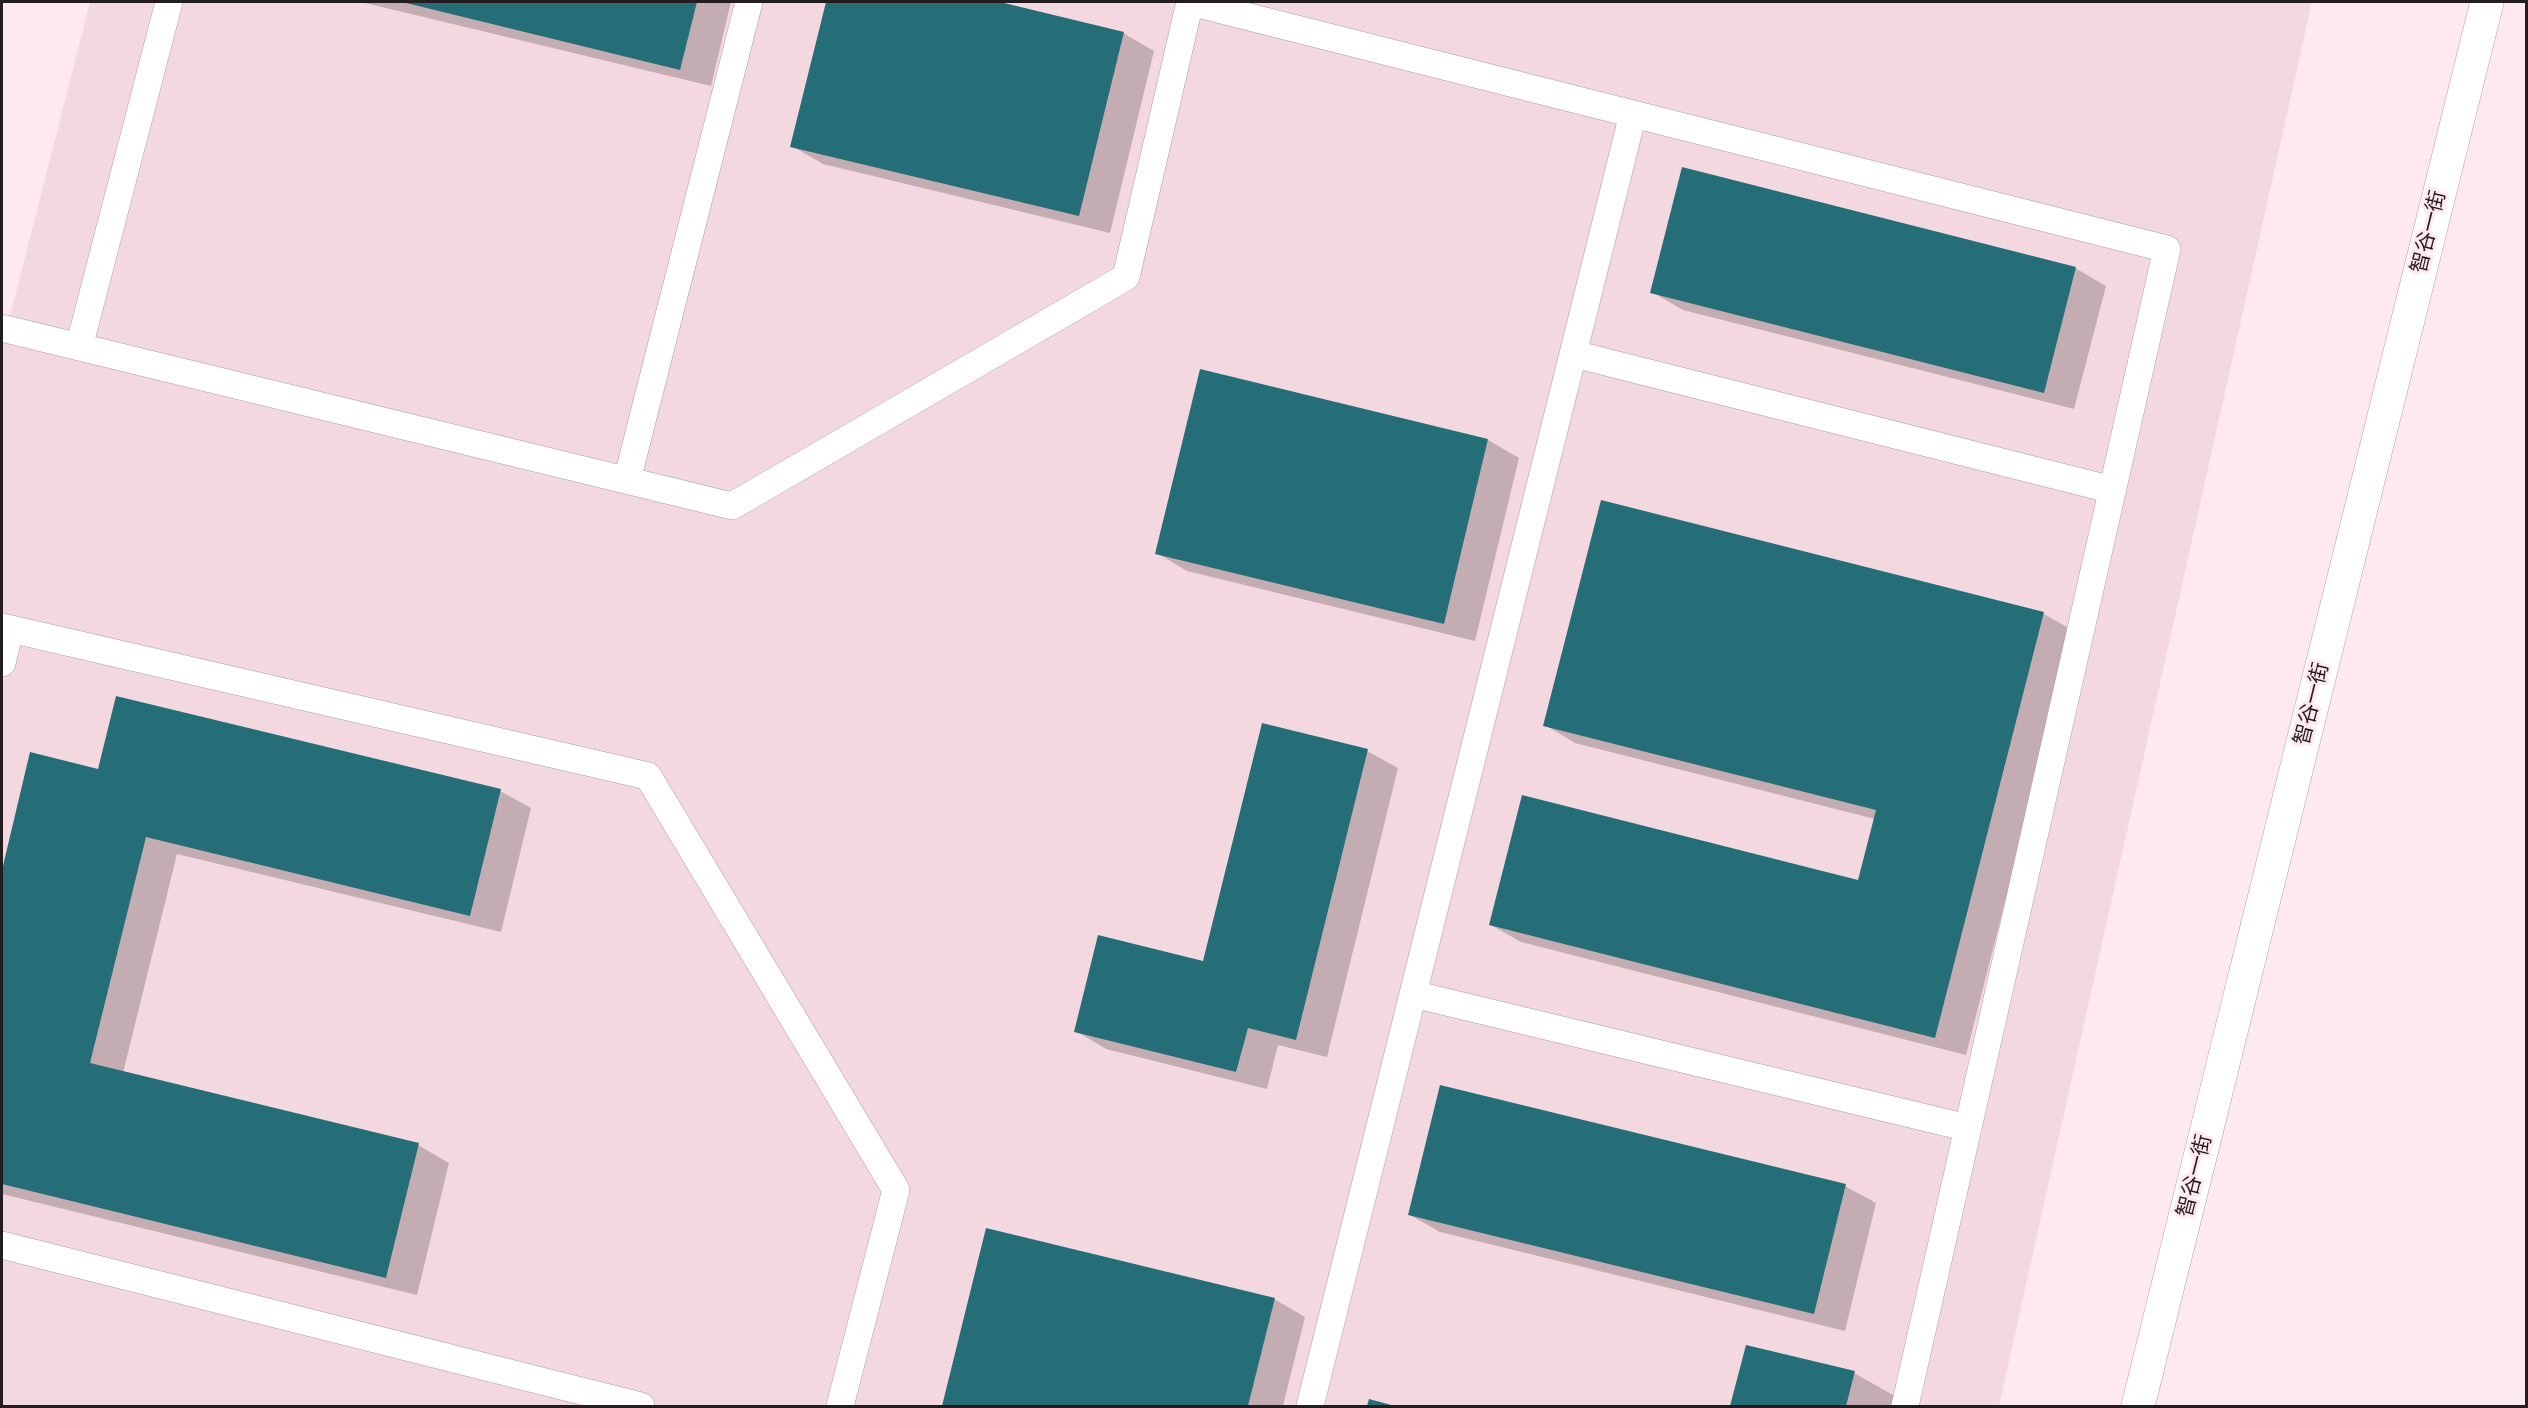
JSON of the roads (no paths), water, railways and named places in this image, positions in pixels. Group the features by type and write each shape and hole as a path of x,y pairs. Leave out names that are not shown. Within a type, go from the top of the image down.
{"street":[{"name":"智谷一街","path":"2138,1407 2487,2"}],"lane":[{"path":"79,347 168,2"},
{"path":"627,480 749,2"},
{"path":"2,328 732,506 1126,277 1190,2 2167,249 1905,1407"},
{"path":"1310,1407 1633,114"},
{"path":"1574,354 2113,490"},
{"path":"2,663 6,628 648,776 896,1190 840,1407"},
{"path":"1413,994 1968,1128"},
{"path":"2,1245 641,1407"}]}
